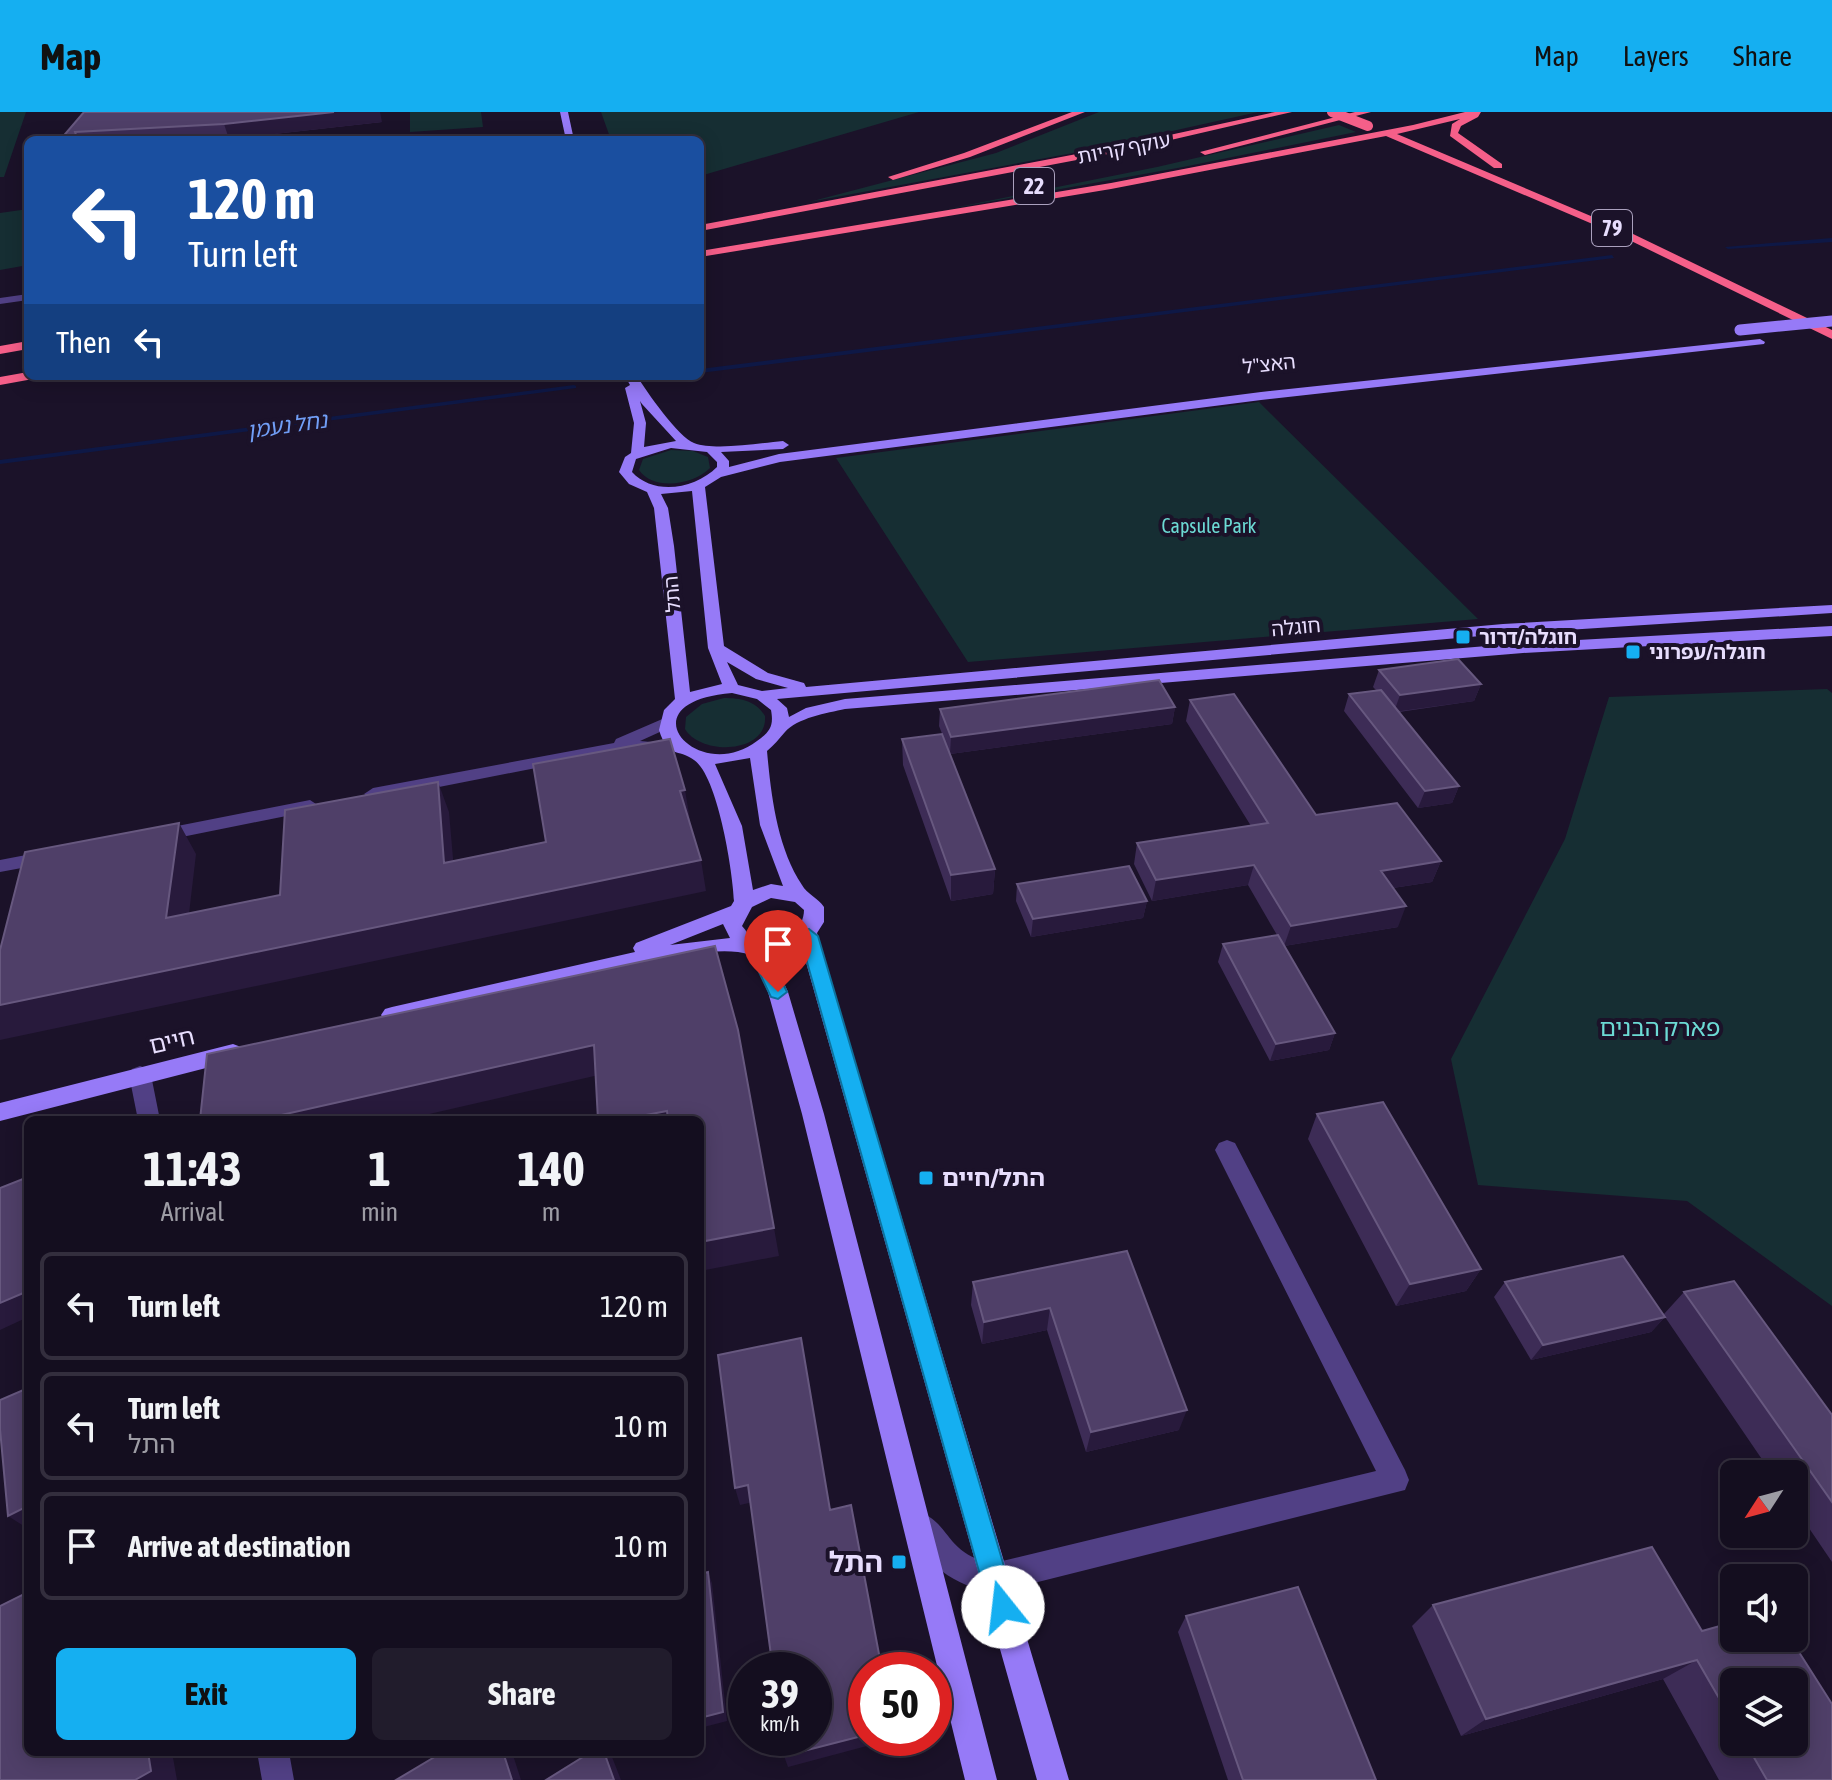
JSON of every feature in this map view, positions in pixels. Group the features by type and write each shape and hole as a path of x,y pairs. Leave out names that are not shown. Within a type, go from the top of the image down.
{"highway":[{"path":"704,224 918,170 1037,130 1080,112"},
{"name":"עוקף קריות","path":"704,224 1119,149 1287,112"},
{"name":"79","path":"1332,112 1663,252 1832,335"},
{"path":"1368,112 1383,117"},
{"name":"עוקף קריות","path":"1194,154 1368,112"},
{"path":"704,251 1013,203 1413,128 1478,112"},
{"path":"1478,112 1457,124 1453,134 1498,166"},
{"path":"1396,121 1427,134"},
{"name":"79","path":"1441,140 1832,322"},
{"path":"1271,155 1378,144 1413,150 1489,176"},
{"name":"22","path":"704,251 1046,184"},
{"path":"0,350 24,346"},
{"path":"0,381 24,377"}],"street":[{"path":"564,112 569,136"},
{"path":"0,301 24,298"},
{"path":"1711,333 1832,322"},
{"path":"1803,337 1832,335"},
{"name":"האצ\"ל","path":"698,485 718,474 779,458 1142,411 1775,340"},
{"name":"האצ\"ל","path":"686,444 711,449 773,446 1225,388 1516,355"},
{"path":"630,380 640,423 637,454"},
{"path":"632,380 654,411 686,444"},
{"path":"686,444 655,447 637,454 626,464 625,472 629,479 652,489 698,485"},
{"path":"711,449 723,461 718,474"},
{"name":"התל","path":"698,485 716,648 721,667 732,688"},
{"name":"התל","path":"652,489 661,508 667,546 683,701"},
{"name":"חוגלה","path":"765,695 1503,629 1832,609"},
{"name":"חוגלה","path":"782,726 812,712 845,704 1523,648 1832,631"},
{"path":"716,648 762,676 791,684 833,688"},
{"path":"357,797 607,749 674,744 702,757 731,758 758,750 769,743 782,726 782,714 776,703 765,695 732,688 706,691 683,701 667,722 607,749"},
{"path":"667,722 667,734 674,744"},
{"path":"758,750 777,852 797,894 813,908 816,917 809,936 1053,1780"},
{"path":"702,757 718,781 744,883 740,907 732,927 751,947 778,992 813,1114 981,1780"},
{"path":"139,839 326,803"},
{"path":"0,866 62,854"},
{"path":"590,968 740,907 771,891 797,894"},
{"path":"373,1020 590,968 699,947 786,949 809,936"},
{"name":"חיים","path":"0,1112 249,1049"},
{"path":"140,1075 148,1116"},
{"path":"910,1507 940,1553 958,1568 977,1577 994,1578 1395,1480 1227,1150"},
{"path":"274,1756 278,1780"}],"green space":[{"path":"0,112 26,112 4,177 0,177"},
{"path":"410,112 481,112 483,127 410,132"},
{"path":"601,112 919,112 704,175 704,136 610,136"},
{"path":"1099,112 1258,112 1073,153 809,202 996,153"},
{"path":"1339,125 1356,132 943,210 1157,167"},
{"path":"24,210 24,266 0,270 0,213"},
{"name":"Capsule Park","path":"1259,402 1478,619 968,662 836,458"},
{"path":"671,450 693,451 708,457 710,468 694,478 674,483 654,481 639,470 643,459"},
{"name":"פארק הבנים","path":"1827,689 1832,693 1832,1306 1687,1201 1478,1185 1451,1059 1565,839 1609,697"},
{"path":"724,698 748,701 765,716 763,729 756,738 745,744 718,747 693,738 685,729 686,717 702,704"}],"building":[{"path":"84,112 334,112 224,124 75,132 76,136 63,136"},
{"path":"1458,659 1481,684 1400,695 1379,670"},
{"path":"1159,680 1175,707 951,737 940,709"},
{"path":"1381,690 1459,786 1425,791 1349,694"},
{"path":"1234,694 1316,815 1397,803 1441,861 1381,871 1406,906 1291,926 1254,865 1156,880 1137,843 1268,823 1190,700"},
{"path":"942,734 995,869 951,875 902,739"},
{"path":"670,739 685,790 680,791 701,860 0,1005 0,950 25,852 179,823 166,918 280,895 285,810 438,782 444,863 546,842 533,764"},
{"path":"1129,866 1147,901 1033,919 1017,884"},
{"path":"1278,935 1335,1033 1276,1044 1223,944"},
{"path":"715,946 738,1030 774,1228 704,1241 704,1116 668,1116 667,1111 641,1116 598,1116 594,1045 277,1116 200,1116 207,1054"},
{"path":"1383,1102 1481,1269 1410,1284 1317,1114"},
{"path":"24,1179 24,1293 0,1303 0,1188"},
{"path":"1127,1251 1187,1410 1091,1432 1050,1308 984,1322 973,1282"},
{"path":"1623,1256 1665,1317 1543,1345 1505,1282"},
{"path":"1734,1281 1832,1415 1832,1502 1808,1468 1808,1460 1802,1460 1684,1292"},
{"path":"801,1338 830,1510 851,1505 879,1652 848,1652 848,1740 832,1744 832,1652 771,1652 748,1485 735,1488 718,1355"},
{"path":"24,1390 24,1508 8,1516 0,1429 0,1400"},
{"path":"1652,1547 1702,1631 1720,1626 1720,1652 1799,1652 1832,1704 1832,1780 1767,1780 1753,1756 1808,1756 1808,1668 1720,1668 1720,1700 1697,1660 1486,1719 1433,1605"},
{"path":"708,1572 723,1712 704,1717 704,1573"},
{"path":"1298,1587 1376,1780 1243,1780 1186,1616"},
{"path":"24,1594 24,1756 149,1756 151,1771 135,1780 0,1780 0,1606"},
{"path":"436,1756 504,1756 512,1780 396,1780"},
{"path":"585,1756 605,1756 614,1780 546,1780"}],"waterway":[{"path":"1728,247 1832,240"},
{"path":"704,370 1612,257"},
{"name":"נחל נעמן","path":"0,462 574,387"}],"place":[{"name":"חוגלה/דרור","path":"1463,637"},
{"name":"חוגלה/עפרוני","path":"1633,652"},
{"name":"התל/חיים","path":"926,1178"},
{"name":"התל","path":"899,1562"}],"route":[{"path":"778,992 758,949 786,949 809,936 1003,1607"}]}
